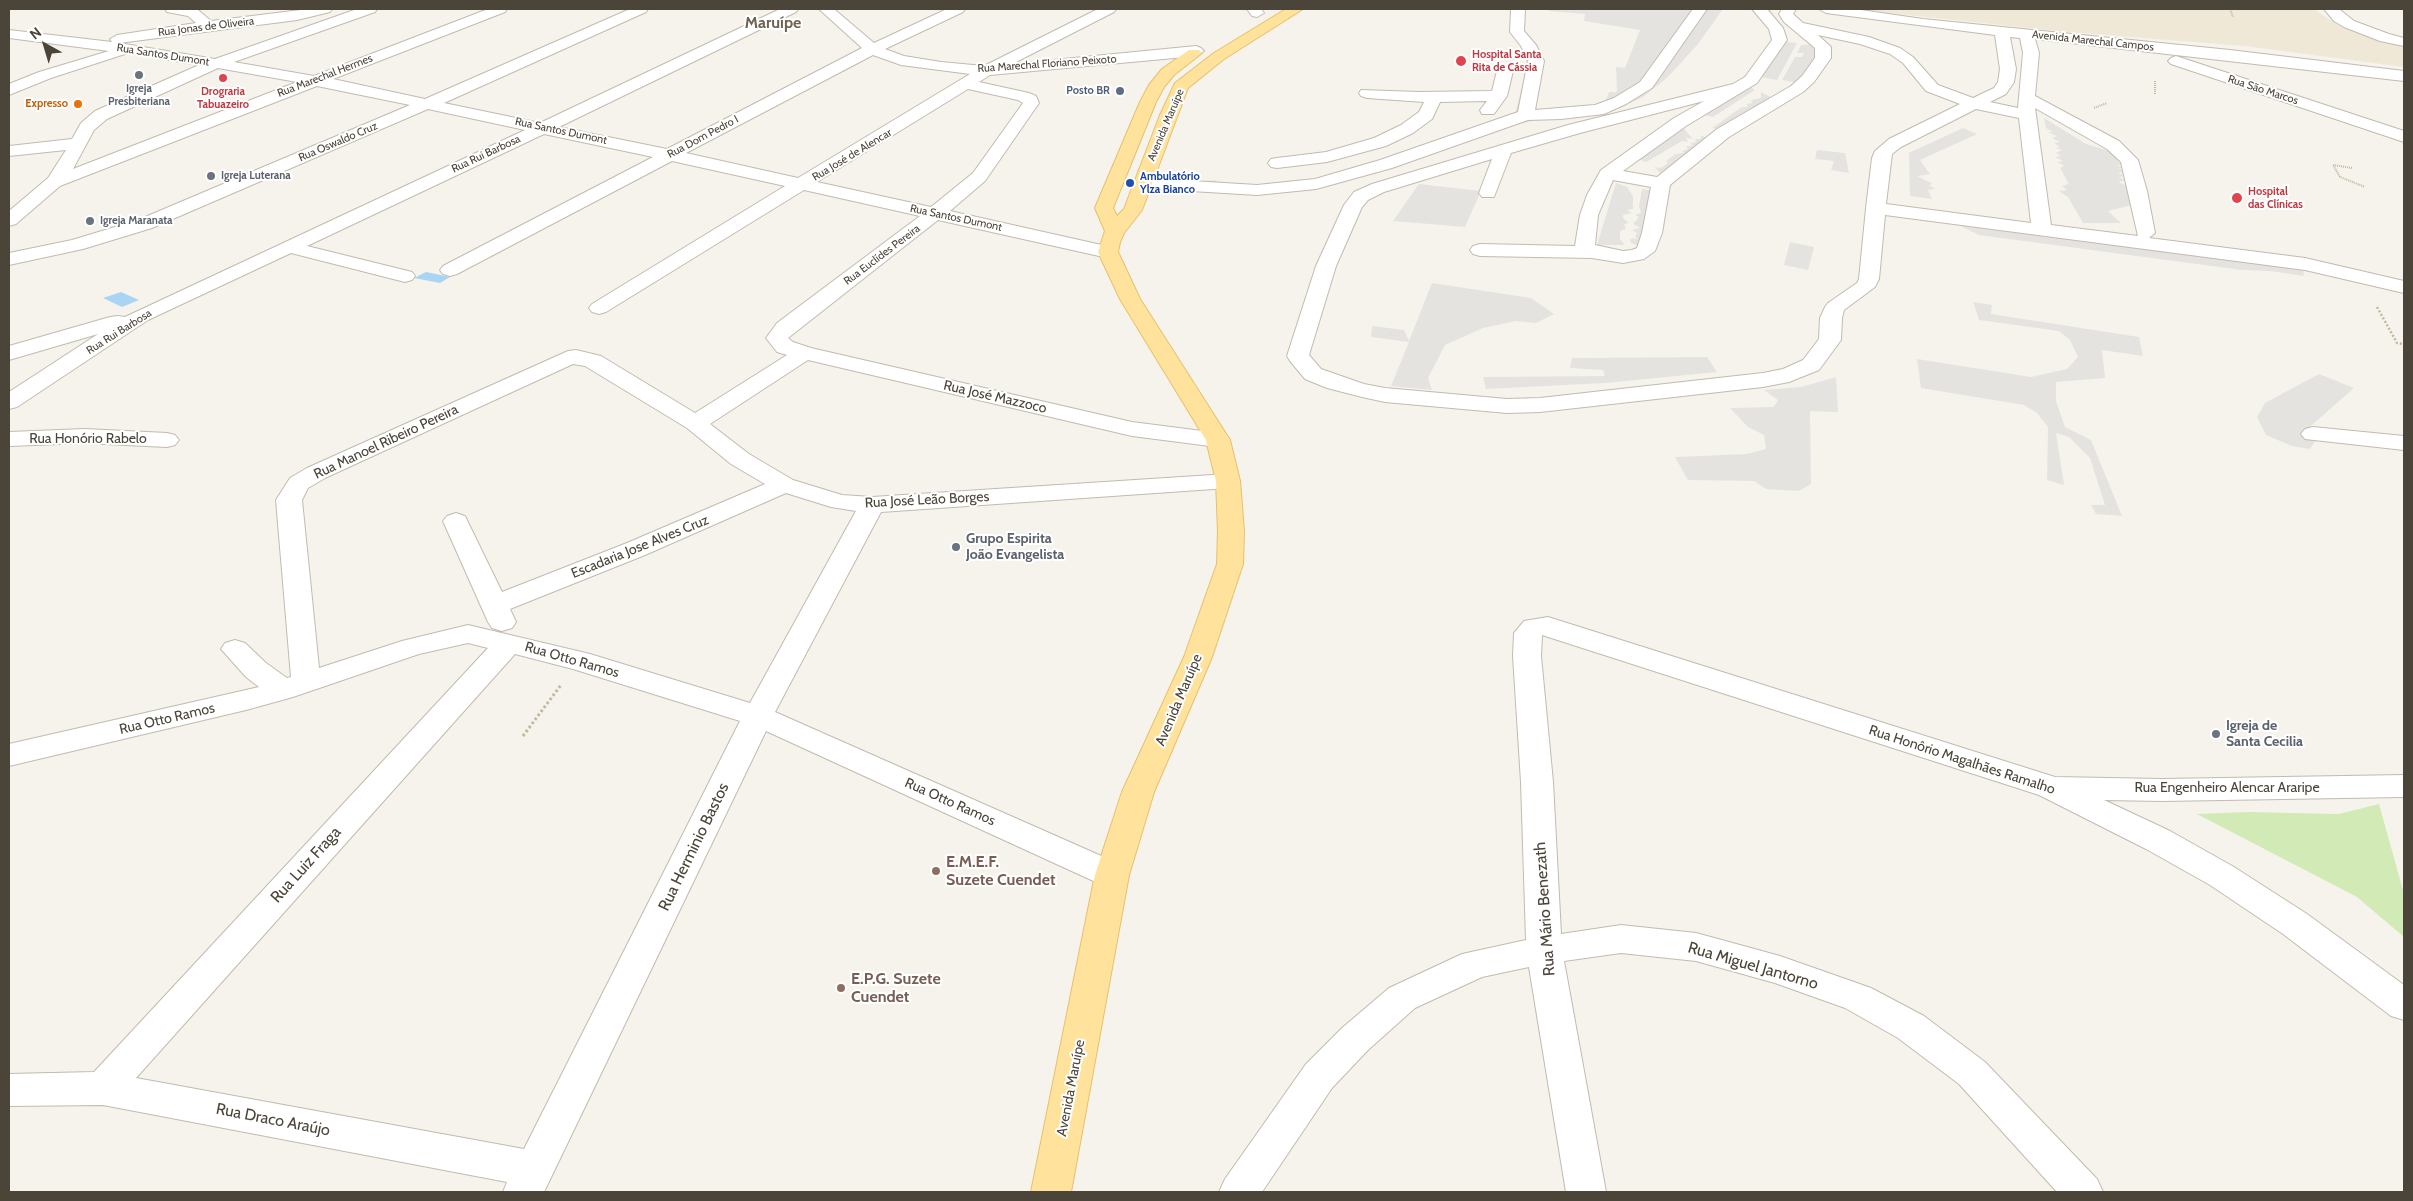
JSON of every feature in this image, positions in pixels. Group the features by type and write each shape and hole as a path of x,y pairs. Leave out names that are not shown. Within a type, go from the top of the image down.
{"main road":[{"name":"Avenida Maruípe","path":"1112,241 1133,210 1181,86 1219,56 1296,9"},
{"path":"1241,22 1258,10"},
{"name":"Avenida Maruípe","path":"1051,1192 1112,875 1138,792 1170,723 1222,592 1230,564 1231,531 1228,482 1218,440 1180,376 1130,299 1104,208 1148,102 1157,85 1168,72 1203,47"}],"street":[{"path":"172,9 196,14 208,26"},
{"name":"Rua Jonas de Oliveira","path":"87,44 208,26 297,16 325,9"},
{"path":"9,220 54,182 69,161 87,127 101,116 217,63 370,9"},
{"name":"Rua Marechal Hermes","path":"54,182 500,9"},
{"name":"Rua Oswaldo Cruz","path":"9,259 76,245 145,224 429,103 641,9"},
{"name":"Rua Rui Barbosa","path":"9,402 141,316 543,128 791,9"},
{"name":"Rua Marechal Floriano Peixoto","path":"826,9 872,49 901,60 941,67 986,71 1203,47"},
{"name":"Rua Dom Pedro I","path":"450,270 872,49 958,9"},
{"name":"Rua José de Alencar","path":"599,308 986,71 1109,9"},
{"path":"1518,9 1516,32 1528,45 1536,61 1526,115"},
{"path":"1142,183 1256,190 1316,184 1386,164 1526,115 1598,110 1620,101 1646,85 1700,9"},
{"path":"1592,252 1585,247 1589,215 1596,194 1608,174 1680,122 1743,84 1780,40 1778,31 1759,9"},
{"path":"1480,250 1592,252 1623,256 1637,255 1645,251 1652,233 1661,183 1723,133 1797,89 1808,79 1823,58 1823,47 1789,18 1786,14 1789,9"},
{"name":"Avenida Marechal Campos","path":"1826,9 1890,19 2027,35 2404,76"},
{"path":"2331,9 2339,18 2349,24 2385,38 2404,42"},
{"path":"1778,31 1806,32 1864,40 1895,51 1908,60 1932,88 1976,104 2027,106 2052,110 2113,145 2129,160 2138,190 2145,233"},
{"path":"1797,89 1774,84 1743,84 1574,129 1378,188 1361,196 1353,205 1326,266 1298,356 1313,374 1335,383 1385,394 1507,406 1549,404 1763,380 1789,375 1812,365 1830,340 1831,318 1835,307 1865,287 1869,279 1875,208 1881,158 1884,150 2000,91 2006,82 2008,69 2002,32"},
{"name":"Rua Santos Dumont","path":"9,34 130,49 313,80 669,154 937,214 1112,241"},
{"path":"2027,35 2031,53 2027,106 2042,231"},
{"path":"17,50 60,41"},
{"name":"Rua São Marcos","path":"2121,44 2404,137"},
{"path":"9,90 40,77 130,49"},
{"path":"2300,67 2404,82"},
{"path":"1476,133 1479,120 1499,96 1505,71"},
{"name":"Rua Euclídes Pereira","path":"777,338 785,328 937,214 979,177 1031,103 1030,99 1022,96 967,84"},
{"path":"1367,93 1434,97 1499,96"},
{"path":"1277,163 1327,157 1380,142 1407,129 1426,116 1434,97"},
{"path":"1680,122 1723,133"},
{"path":"10,151 78,144"},
{"name":"Rua Marechal Hermes","path":"69,161 150,146"},
{"path":"1488,193 1504,150"},
{"path":"1608,174 1661,183"},
{"path":"1875,208 2305,264 2400,286 2404,309"},
{"path":"289,246 405,276"},
{"name":"Rua Oswaldo Cruz","path":"9,252 28,255"},
{"path":"9,353 141,316"},
{"name":"Rua José Mazzoco","path":"777,338 785,347 805,353 1132,429 1218,440"},
{"path":"695,422 805,353"},
{"name":"Rua José Leão Borges","path":"576,357 593,361 695,422 740,459 784,486 840,502 872,505 1228,482"},
{"name":"Rua Manoel Ribeiro Pereira","path":"295,686 289,500 299,483 316,473 559,361 576,357"},
{"path":"2313,434 2404,442"},
{"name":"Rua Honório Rabelo","path":"9,439 85,436 167,440"},
{"name":"Escadaria Jose Alves Cruz","path":"494,605 636,549 784,486"},
{"name":"Rua Herminio Bastos","path":"529,1181 758,716 872,505"},
{"path":"456,520 510,643"},
{"name":"Rua Honôrio Magalhães Ramalho","path":"1534,627 1548,626 2050,787 2158,840 2222,876 2296,924 2404,1005"},
{"name":"Rua Mário Benezath","path":"1534,627 1528,633 1527,656 1537,782 1544,950 1586,1192"},
{"name":"Rua Otto Ramos","path":"9,755 295,686 443,638 468,634 580,661 758,716 1112,875"},
{"name":"Rua Luiz Fraga","path":"103,1088 510,643"},
{"path":"235,649 256,670 295,686"},
{"name":"Rua Engenheiro Alencar Araripe","path":"2050,787 2162,790 2404,786"},
{"name":"Rua Miguel Jantorno","path":"1239,1192 1319,1076 1355,1039 1402,998 1475,964 1544,950 1622,939 1696,947 1780,970 1858,998 1911,1027 1972,1074 2083,1192"},
{"name":"Rua Draco Araújo","path":"9,1090 103,1088 529,1181"}],"path":[{"path":"2230,9 2233,17"},
{"path":"2155,80 2155,95"},
{"path":"2352,168 2333,165 2334,171 2340,176 2365,188"},
{"path":"523,736 580,661"}],"shaded area":[{"path":"1549,9 1723,9 1698,44 1668,77 1643,97 1622,107 1536,120 1508,127 1404,164 1327,186 1281,193 1180,192 1179,183 1216,180 1220,185 1253,187 1314,180 1378,161 1515,114 1527,66 1543,68 1532,107 1546,111 1593,108 1616,100 1606,100 1609,92 1617,92 1616,67 1625,68 1640,30 1584,21 1585,14 1549,11"},
{"path":"1852,9 2313,9 2340,26 2354,32 2404,44 2404,67 2245,46 2067,32"},
{"path":"1781,41 1797,43 1777,80 1761,77"},
{"path":"1817,44 1821,58 1799,83 1782,80 1795,57 1802,57 1804,53 1797,53 1801,45"},
{"path":"1747,84 1755,90 1713,117 1702,114"},
{"path":"1761,92 1774,99 1725,130 1712,128 1742,107 1748,107 1746,104 1752,103 1751,100 1761,98"},
{"path":"2044,118 2086,144 2120,154 2123,160 2117,161 2123,165 2117,165 2123,167 2119,168 2125,172 2118,173 2126,176 2119,177 2125,180 2118,182 2130,187 2132,205 2108,211 2121,223 2083,223 2068,197 2059,191 2067,190 2062,186 2069,184 2060,168 2064,166 2057,162 2063,161 2055,157 2061,156 2056,153 2062,150 2055,148 2060,147 2054,143 2060,142 2052,138 2057,136 2048,132 2053,132 2046,128"},
{"path":"1683,128 1693,139 1686,138 1688,142 1682,141 1646,162 1638,159"},
{"path":"1963,128 1977,134 1920,160 1930,174 1917,176 1933,184 1929,185 1935,189 1928,190 1932,199 1910,196 1909,153"},
{"path":"1701,136 1714,139 1663,177 1655,167 1661,168 1675,154 1684,153 1682,151 1688,149 1686,146 1693,146 1690,143 1696,142 1695,139 1701,139"},
{"path":"1817,150 1845,153 1849,173 1831,170 1834,161 1815,159"},
{"path":"1616,183 1627,187 1633,196 1633,209 1627,210 1632,213 1623,215 1623,218 1629,223 1624,224 1626,229 1620,231 1620,239 1625,245 1597,245"},
{"path":"1419,184 1481,191 1465,227 1393,221"},
{"path":"1642,189 1656,191 1645,249 1631,243 1630,240 1632,238 1637,239 1635,236 1637,233 1632,230 1640,228 1633,224 1639,217 1635,215 1641,213 1639,206"},
{"path":"1960,226 2303,269 2304,276 2270,271 2242,270 1979,235"},
{"path":"1790,242 1814,247 1808,270 1784,265"},
{"path":"1432,283 1531,298 1554,314 1536,323 1516,321 1483,328 1445,345 1428,378 1432,390 1391,386 1409,342 1371,337 1372,326 1404,330 1409,341"},
{"path":"1973,302 1992,305 1991,314 2139,337 2143,356 2102,350 2105,378 2056,382 2056,401 2065,427 2091,440 2122,516 2096,514 2091,505 2105,505 2090,458 2069,437 2056,433 2064,485 2047,480 2048,427 2037,413 2024,405 1921,388 1917,359 2031,377 2067,369 2078,357 2070,340 2059,331 1979,320"},
{"path":"1707,357 1717,372 1605,383 1486,389 1483,377 1605,376 1603,370 1570,368 1572,358"},
{"path":"2319,374 2354,388 2303,433 2316,440 2310,449 2292,446 2266,435 2257,417 2265,403"},
{"path":"1836,377 1838,412 1810,411 1811,484 1799,491 1766,489 1754,481 1688,480 1675,457 1747,454 1766,449 1764,435 1748,427 1730,408 1774,407 1778,400 1764,390 1801,387"}],"green space":[{"path":"2379,804 2404,894 2404,937 2357,897 2197,814 2249,812 2339,814"}],"water":[{"path":"426,272 450,277 440,283 414,278"},
{"path":"121,292 139,300 122,307 103,298"}],"place":[{"name":"Hospital Santa Rita de Cássia","path":"1461,61"},
{"name":"Igreja Presbiteriana","path":"139,75"},
{"name":"Drograria Tabuazeiro","path":"223,78"},
{"name":"Posto BR","path":"1120,91"},
{"name":"Expresso","path":"78,104"},
{"name":"Igreja Luterana","path":"211,176"},
{"name":"Ambulatório Ylza Bianco","path":"1130,183"},
{"name":"Hospital das Clínicas","path":"2237,198"},
{"name":"Igreja Maranata","path":"90,221"},
{"name":"Grupo Espirita João Evangelista","path":"956,547"},
{"name":"Igreja de Santa Cecilia","path":"2216,734"},
{"name":"E.M.E.F. Suzete Cuendet","path":"936,871"},
{"name":"E.P.G. Suzete Cuendet","path":"841,988"}],"district":[{"name":"Maruípe","path":"773,23"}]}
